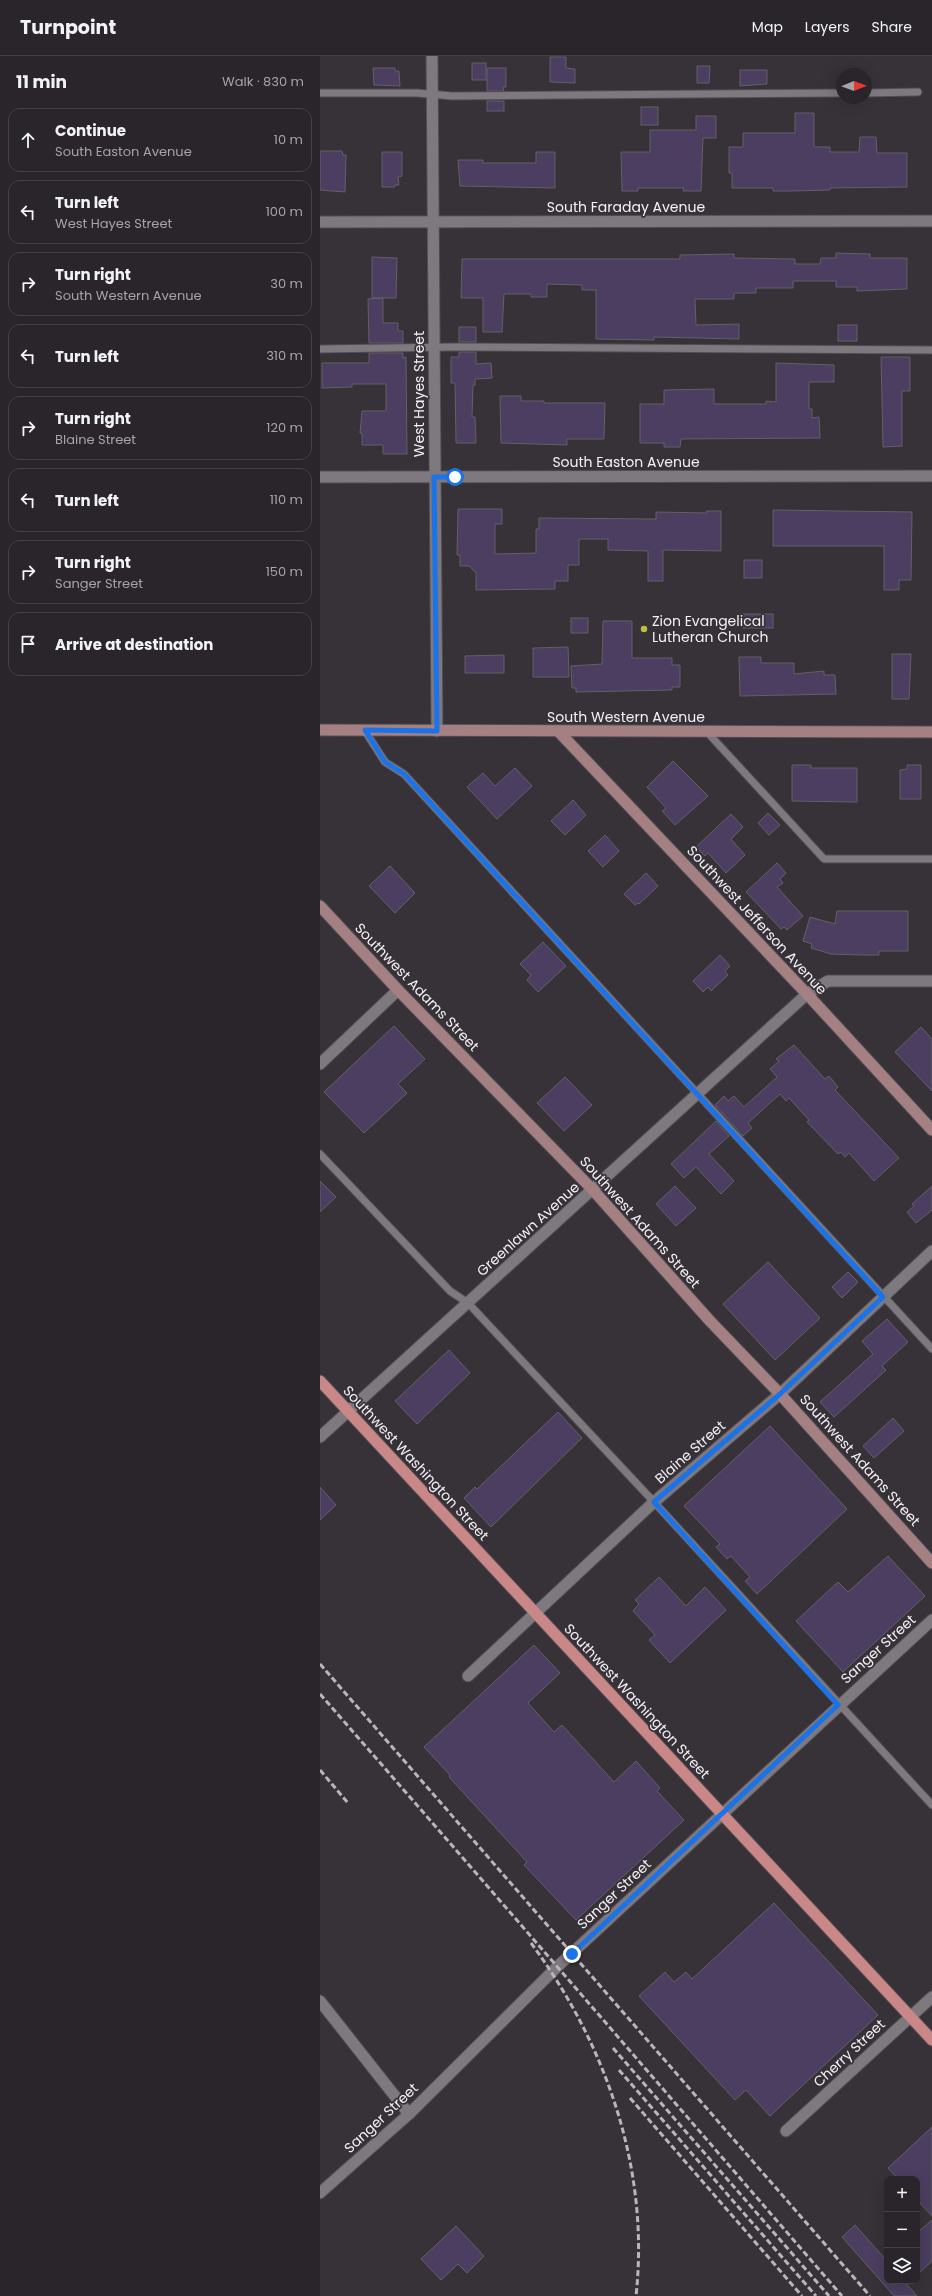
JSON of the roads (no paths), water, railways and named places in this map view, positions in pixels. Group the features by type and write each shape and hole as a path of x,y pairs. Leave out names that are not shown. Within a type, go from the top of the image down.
{"main road":[{"name":"South Western Avenue","path":"320,730 558,732 932,732"},
{"name":"Southwest Jefferson Avenue","path":"558,732 807,994 932,1130"},
{"name":"Southwest Adams Street","path":"320,906 398,990 594,1190 710,1321 780,1394 932,1564"},
{"name":"Southwest Washington Street","path":"320,1381 721,1815 932,2040"}],"street":[{"name":"West Hayes Street","path":"432,56 437,731"},
{"name":"South Faraday Avenue","path":"320,222 932,221"},
{"name":"South Easton Avenue","path":"320,478 932,476"},
{"name":"Greenlawn Avenue","path":"320,1437 594,1190 807,994 828,982 932,981"},
{"path":"320,1064 398,990"},
{"name":"Blaine Street","path":"468,1676 654,1502 780,1394 932,1251"},
{"name":"Sanger Street","path":"320,2193 409,2114 558,1966 838,1705 932,1620"},
{"name":"Cherry Street","path":"786,2131 932,1997"},
{"path":"320,2001 409,2114"}],"lane":[{"path":"872,93 918,92"},
{"path":"320,93 432,94 452,96 836,93"},
{"path":"320,349 932,350"},
{"path":"365,730 385,762 404,774 932,1349"},
{"path":"707,732 824,859 932,859"},
{"path":"320,1154 450,1291 468,1303 654,1502 838,1705 932,1805"}],"railway":[{"path":"320,1664 870,2296"},
{"path":"320,1694 842,2296"},
{"path":"320,1770 348,1803"},
{"path":"531,1943 558,1982 581,2023 601,2066 617,2110 629,2155 636,2201 639,2249 636,2296"},
{"path":"613,2048 829,2296"},
{"path":"619,2070 816,2296"},
{"path":"630,2098 802,2296"}],"place":[{"name":"Zion Evangelical Lutheran Church","path":"644,629"}]}
